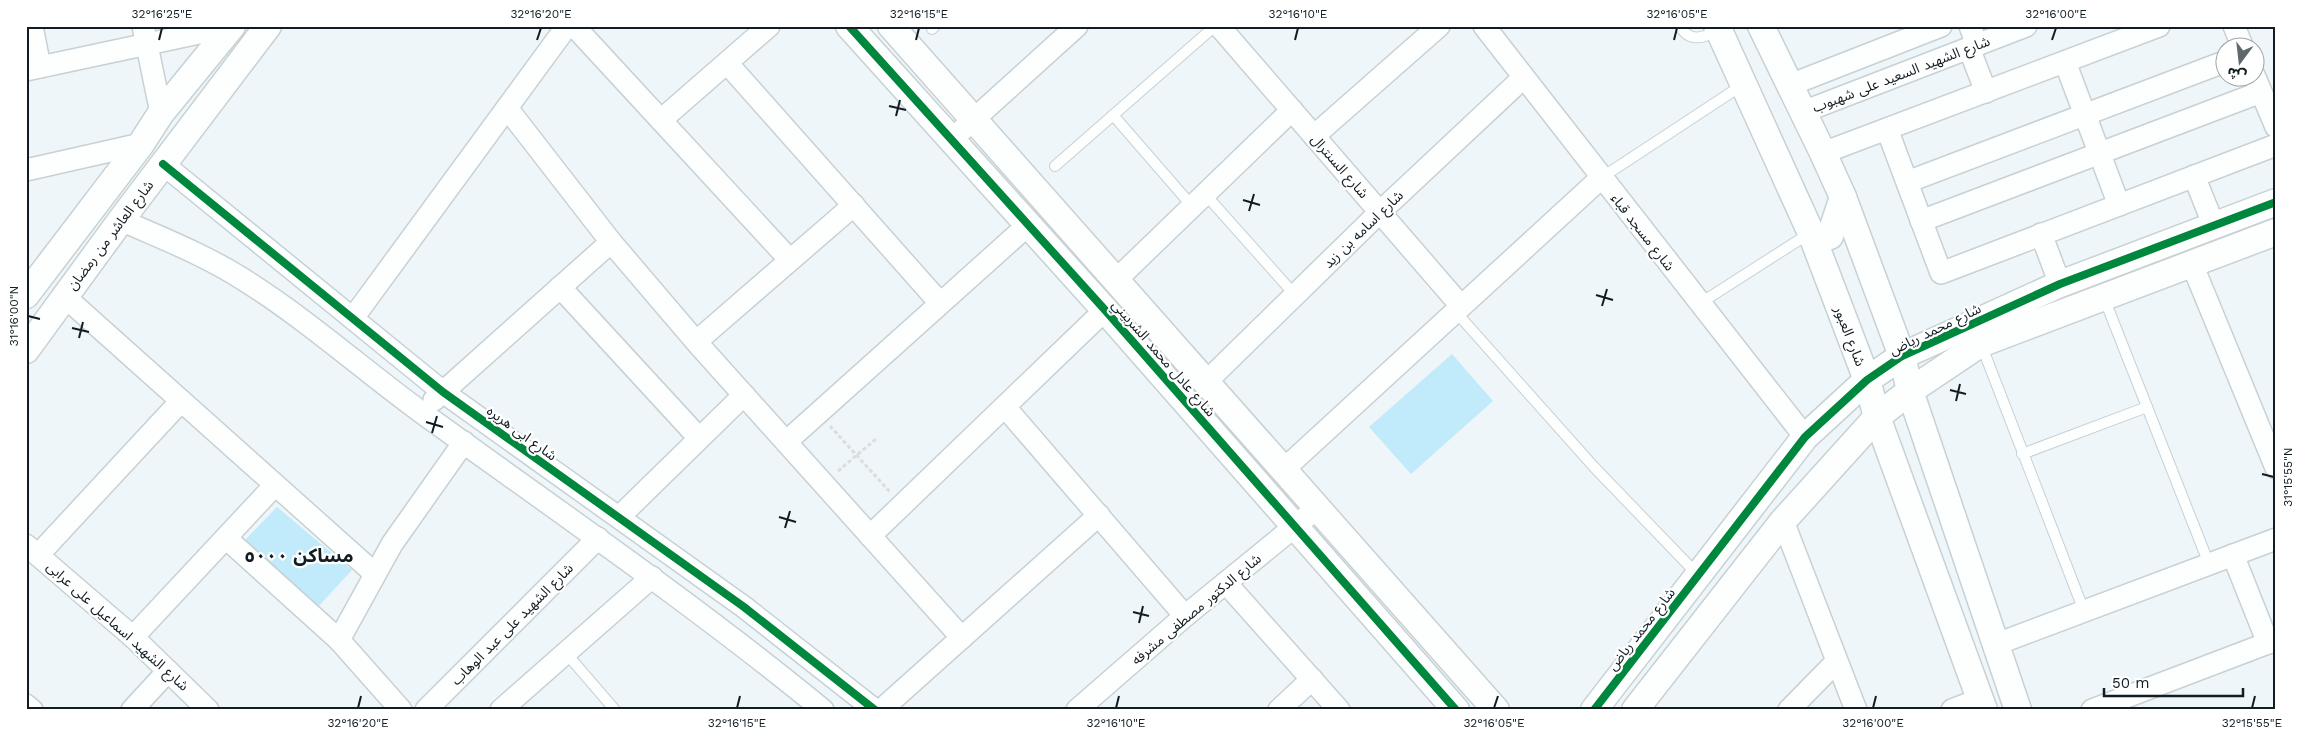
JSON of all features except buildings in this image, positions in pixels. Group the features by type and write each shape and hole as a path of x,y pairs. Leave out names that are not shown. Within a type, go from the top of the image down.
{"street":[{"path":"32,26 33,69 145,35 232,26"},
{"path":"26,296 141,144 160,113 232,26"},
{"name":"شارع العاشر من رمضان","path":"26,350 64,296 268,26"},
{"path":"353,318 567,26"},
{"path":"574,26 790,260"},
{"path":"661,120 769,26"},
{"name":"شارع عادل محمد الشربيني","path":"849,26 1105,310 1456,710"},
{"name":"شارع عادل محمد الشربيني","path":"891,26 1282,471 1496,710"},
{"path":"952,139 1077,26"},
{"name":"شارع السنترال","path":"1217,26 1380,212 1458,309"},
{"path":"1314,136 1439,26"},
{"name":"شارع مسجد قباء","path":"1484,26 1600,178 1804,437"},
{"path":"1761,26 1843,197 1902,356 1910,391 1994,645 2018,710"},
{"path":"1790,84 1942,26"},
{"path":"1823,153 2065,62 2137,30 2159,26"},
{"path":"2234,26 2239,38"},
{"name":"شارع العبور","path":"1718,28 1811,233 1867,380 1877,416 1982,704"},
{"name":"شارع الشهيد السعيد على شهبوب","path":"1803,112 1972,40 2016,28"},
{"path":"145,35 160,113"},
{"path":"1972,40 1986,92"},
{"path":"2065,62 2119,205"},
{"path":"727,63 940,303"},
{"path":"1907,182 2214,66"},
{"name":"شارع اسامه بن زيد","path":"1205,383 1380,212 1523,78"},
{"path":"1921,221 2099,154 2249,88"},
{"path":"2260,88 2276,127"},
{"path":"507,108 611,242 744,395 962,638"},
{"path":"1115,281 1292,110"},
{"path":"1887,129 1940,273 2276,145"},
{"path":"26,170 141,144"},
{"name":"شارع ابى هريره","path":"163,164 443,392 744,607 875,710"},
{"path":"2194,176 2214,226"},
{"path":"1282,471 1600,178"},
{"path":"1811,233 1819,239 1830,236 1843,197"},
{"name":"شارع محمد رياض","path":"1594,710 1804,437 1867,380 1902,356 2060,284 2276,202"},
{"path":"697,341 854,205"},
{"path":"121,220 180,246 241,278 279,304 420,411 652,577 823,710"},
{"path":"786,442 1028,225"},
{"path":"1635,710 1783,521 1877,416 1910,391 1980,344 2276,232"},
{"path":"2041,234 2060,284"},
{"path":"420,411 611,242"},
{"path":"2192,264 2276,468"},
{"path":"560,287 699,438"},
{"path":"64,296 374,573"},
{"path":"870,536 1105,310"},
{"path":"619,517 744,395"},
{"path":"32,550 181,401"},
{"path":"1005,407 1185,616"},
{"path":"339,640 374,573 392,544 464,442"},
{"path":"133,637 275,485"},
{"path":"581,525 602,505"},
{"name":"شارع الدكتور مصطفى مشرفه","path":"1077,710 1185,616 1316,509"},
{"path":"881,710 1099,515"},
{"path":"1783,521 1856,710"},
{"path":"226,538 339,640 401,710"},
{"name":"شارع الشهيد على عبد الوهاب","path":"426,710 598,538"},
{"path":"1994,645 2276,539"},
{"name":"شارع الشهيد اسماعيل على عرابى","path":"32,550 133,637 208,710"},
{"path":"2092,710 2272,642 2233,555"},
{"path":"501,710 652,577"},
{"path":"1226,583 1339,710"},
{"path":"1789,710 1836,662"},
{"path":"132,710 168,671"},
{"path":"1279,710 1312,679"},
{"path":"1952,710 1982,704"},
{"path":"26,705 32,710"}],"lane":[{"path":"1054,166 1217,26"},
{"path":"1680,26 1682,31 1693,38 1705,38 1718,28"},
{"path":"1600,178 1744,84"},
{"path":"1112,115 1295,295"},
{"path":"1699,304 1811,233"},
{"path":"2104,298 2209,564"},
{"path":"1458,309 1594,467 1698,576"},
{"path":"1980,344 2084,611"},
{"path":"2022,454 2147,407"},
{"path":"566,653 615,710"}],"path":[{"path":"818,413 902,505"},
{"path":"823,484 876,439"}],"shaded area":[{"path":"1452,354 1493,401 1411,474 1369,427"},
{"path":"277,507 352,570 317,608 244,541"}],"cycle path":[{"path":"849,26 1105,310 1456,710"},
{"path":"163,164 443,392 744,607 875,710"},
{"path":"1594,710 1805,437 1867,380 1902,356 2060,284 2276,202"}],"district":[{"name":"مساكن ٥٠٠٠","path":"299,555"}]}
